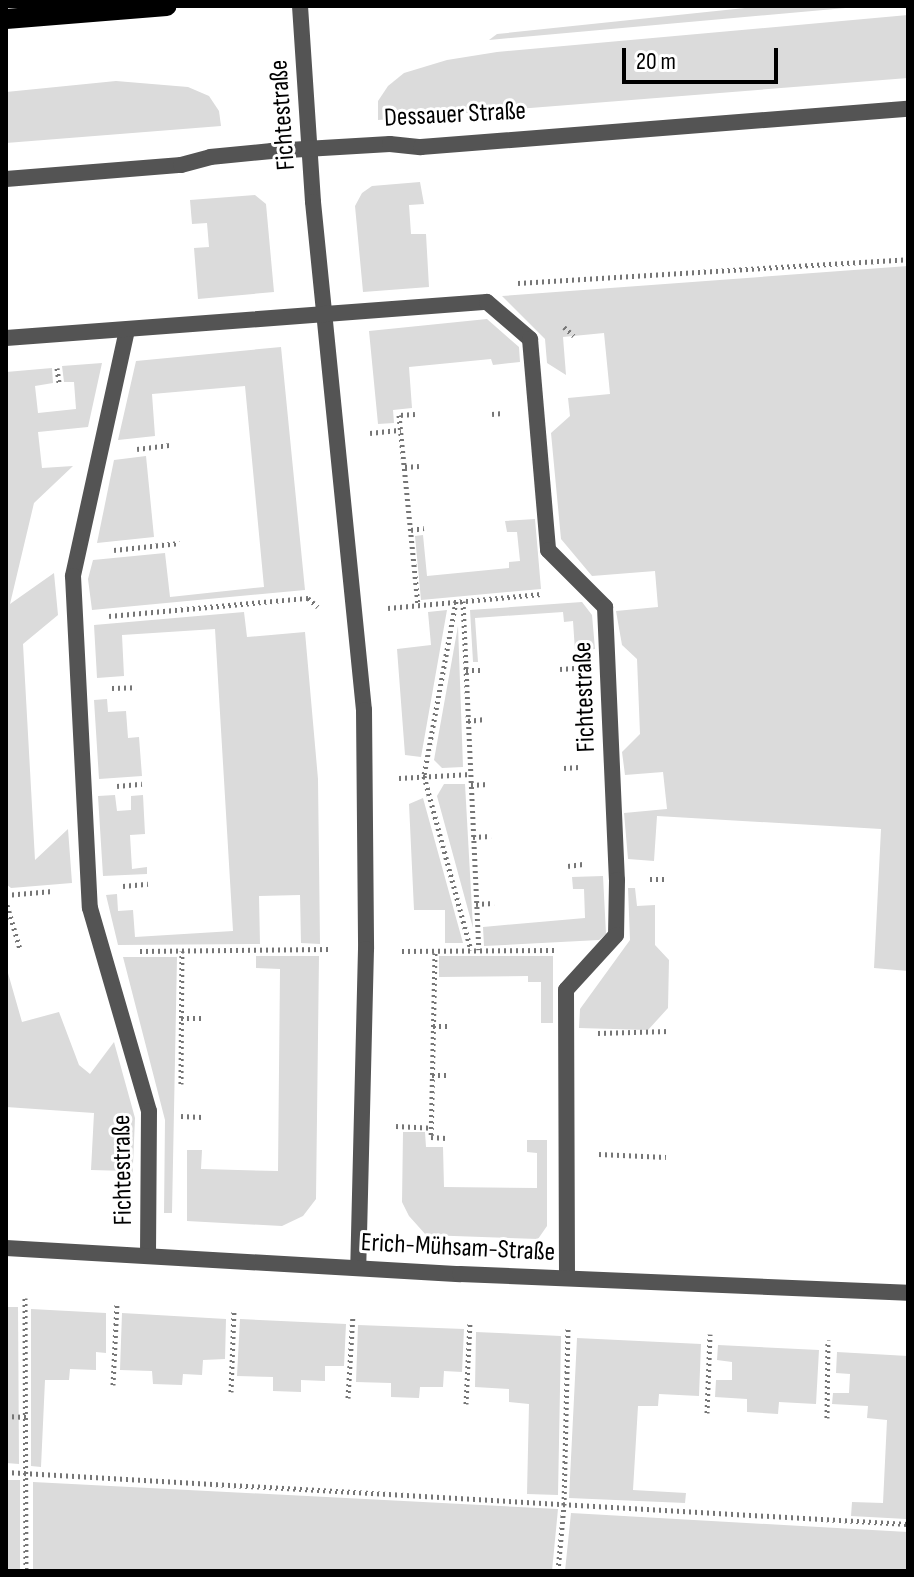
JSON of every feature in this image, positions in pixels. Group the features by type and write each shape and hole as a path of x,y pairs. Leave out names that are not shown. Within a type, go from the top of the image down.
{"main road":[{"path":"6,19 166,6"}],"street":[{"name":"Fichtestraße","path":"300,6 324,317 364,710 367,779 366,949 358,1266"},
{"name":"Dessauer Straße","path":"6,179 181,165 210,157 310,149 390,144 421,147 908,109"},
{"name":"Fichtestraße","path":"324,317 487,302 530,339 548,550 605,607 616,935 566,990 567,1278"},
{"path":"6,338 324,317"},
{"name":"Fichtestraße","path":"127,330 73,576 90,908 149,1111 148,1256"},
{"name":"Erich-Mühsam-Straße","path":"6,1248 908,1293"}],"path":[{"path":"510,284 908,259"},
{"path":"415,414 399,415 418,605"},
{"path":"405,467 419,466"},
{"path":"411,530 424,528"},
{"path":"77,554 180,543"},
{"path":"76,619 308,598 325,614"},
{"path":"375,609 496,598"},
{"path":"456,601 424,776 471,950"},
{"path":"463,601 479,950"},
{"path":"466,670 483,670"},
{"path":"468,721 485,719"},
{"path":"367,779 471,774"},
{"path":"471,785 488,784"},
{"path":"473,837 491,836"},
{"path":"20,949 6,895 89,888"},
{"path":"476,904 494,903"},
{"path":"103,952 343,949"},
{"path":"389,950 435,953 513,950"},
{"path":"435,953 431,1137 446,1138"},
{"path":"181,1018 204,1018"},
{"path":"433,1026 447,1026"},
{"path":"567,1033 669,1031"},
{"path":"432,1075 447,1075"},
{"path":"180,1116 202,1117"},
{"path":"567,1153 666,1157"},
{"path":"25,1298 26,1571"},
{"path":"113,1385 117,1303"},
{"path":"231,1392 234,1309"},
{"path":"348,1398 353,1315"},
{"path":"466,1404 470,1321"},
{"path":"558,1571 564,1505 568,1327"},
{"path":"707,1413 710,1334"},
{"path":"827,1418 828,1340"},
{"path":"6,1416 26,1417"},
{"path":"6,1472 908,1524"}],"shaded area":[{"path":"764,6 868,6 489,40 497,34"},
{"path":"908,15 908,78 378,120 378,101 388,86 404,73 447,60 497,52"},
{"path":"116,81 188,87 209,96 219,111 221,126 6,143 6,92"},
{"path":"420,182 424,204 409,205 411,234 426,234 429,287 363,292 355,206 362,193 372,186"},
{"path":"255,195 266,204 274,292 198,299 194,248 209,247 207,223 192,224 190,200"},
{"path":"908,266 908,971 874,968 881,829 657,816 654,861 628,859 624,813 667,809 663,772 625,775 622,752 640,734 637,659 622,645 616,611 658,607 655,571 592,576 561,539 551,433 570,416 568,398 610,394 604,333 563,337 566,375 547,363 545,339 502,296"},
{"path":"487,319 519,347 520,362 493,365 491,359 409,367 412,408 393,410 394,423 378,424 369,331"},
{"path":"281,347 305,590 92,610 88,579 93,560 165,553 170,597 264,587 245,386 152,394 155,436 118,440 136,361"},
{"path":"102,363 88,427 38,432 42,468 73,466 34,503 10,604 54,573 58,615 23,644 35,860 68,829 72,883 11,888 6,884 6,372 52,368 53,383 35,386 38,413 76,409 74,382 64,382 62,366"},
{"path":"146,456 154,537 97,543 114,460"},
{"path":"535,519 541,589 421,600 415,536 423,535 427,576 509,568 509,562 520,561 517,532 507,532 505,521"},
{"path":"582,602 592,615 595,649 575,651 573,621 564,622 563,612 475,618 478,662 473,662 470,610"},
{"path":"447,610 421,757 405,755 397,649 431,645 428,612"},
{"path":"244,612 247,637 305,632 318,779 320,944 301,943 300,895 259,896 260,944 118,945 106,895 117,894 118,911 133,910 135,937 233,931 215,629 122,635 124,676 97,678 94,625"},
{"path":"458,626 463,767 442,768 434,760"},
{"path":"107,699 108,712 126,711 128,738 139,737 142,776 99,779 94,700"},
{"path":"444,784 465,784 473,928 437,796"},
{"path":"115,795 117,811 131,810 131,796 143,795 145,834 130,835 132,869 147,867 147,874 103,876 98,796"},
{"path":"423,798 463,943 445,943 445,910 414,910 409,804"},
{"path":"603,876 606,934 599,940 484,946 483,927 585,918 584,889 573,889 572,877"},
{"path":"628,888 635,888 637,906 655,905 655,945 669,960 668,1008 648,1030 579,1028 580,1009 630,940"},
{"path":"256,956 319,956 316,1199 303,1216 282,1226 187,1221 187,1150 202,1150 201,1169 278,1171 280,969 256,968"},
{"path":"439,956 553,956 553,1023 541,1023 541,982 528,982 528,976 439,977"},
{"path":"123,957 177,957 172,1213 164,1213 165,1120"},
{"path":"6,966 22,1022 59,1012 79,1065 90,1074 114,1042 135,1118 131,1211 127,1211 128,1171 91,1170 94,1113 6,1107"},
{"path":"403,1132 425,1132 426,1147 443,1147 444,1187 537,1188 537,1153 527,1152 527,1140 547,1140 547,1226 538,1239 426,1235 409,1216 402,1202"},
{"path":"6,1307 18,1307 19,1464 6,1463"},
{"path":"31,1309 106,1313 106,1353 96,1352 96,1370 70,1369 69,1380 45,1380 41,1467 31,1466"},
{"path":"122,1313 226,1319 225,1359 203,1360 202,1375 183,1374 182,1385 153,1384 152,1371 120,1370"},
{"path":"240,1319 346,1324 344,1366 325,1366 325,1381 301,1380 301,1392 273,1391 273,1377 237,1376"},
{"path":"358,1325 464,1329 462,1372 444,1371 443,1387 420,1387 419,1398 391,1397 391,1383 356,1382"},
{"path":"476,1332 561,1336 558,1495 527,1494 529,1404 509,1402 509,1389 475,1387"},
{"path":"577,1338 701,1344 699,1396 659,1394 658,1406 638,1406 633,1490 686,1493 685,1503 569,1498"},
{"path":"718,1345 819,1350 816,1404 779,1402 778,1414 747,1412 747,1399 715,1397 716,1380 732,1380 732,1362 717,1360"},
{"path":"837,1352 908,1356 906,1519 851,1516 852,1502 883,1503 887,1420 867,1418 868,1406 832,1404 833,1393 849,1393 850,1374 836,1373"},
{"path":"6,1480 20,1480 20,1571 6,1571"},
{"path":"33,1482 558,1509 552,1571 33,1571"},
{"path":"571,1513 908,1532 908,1571 565,1571"}]}
